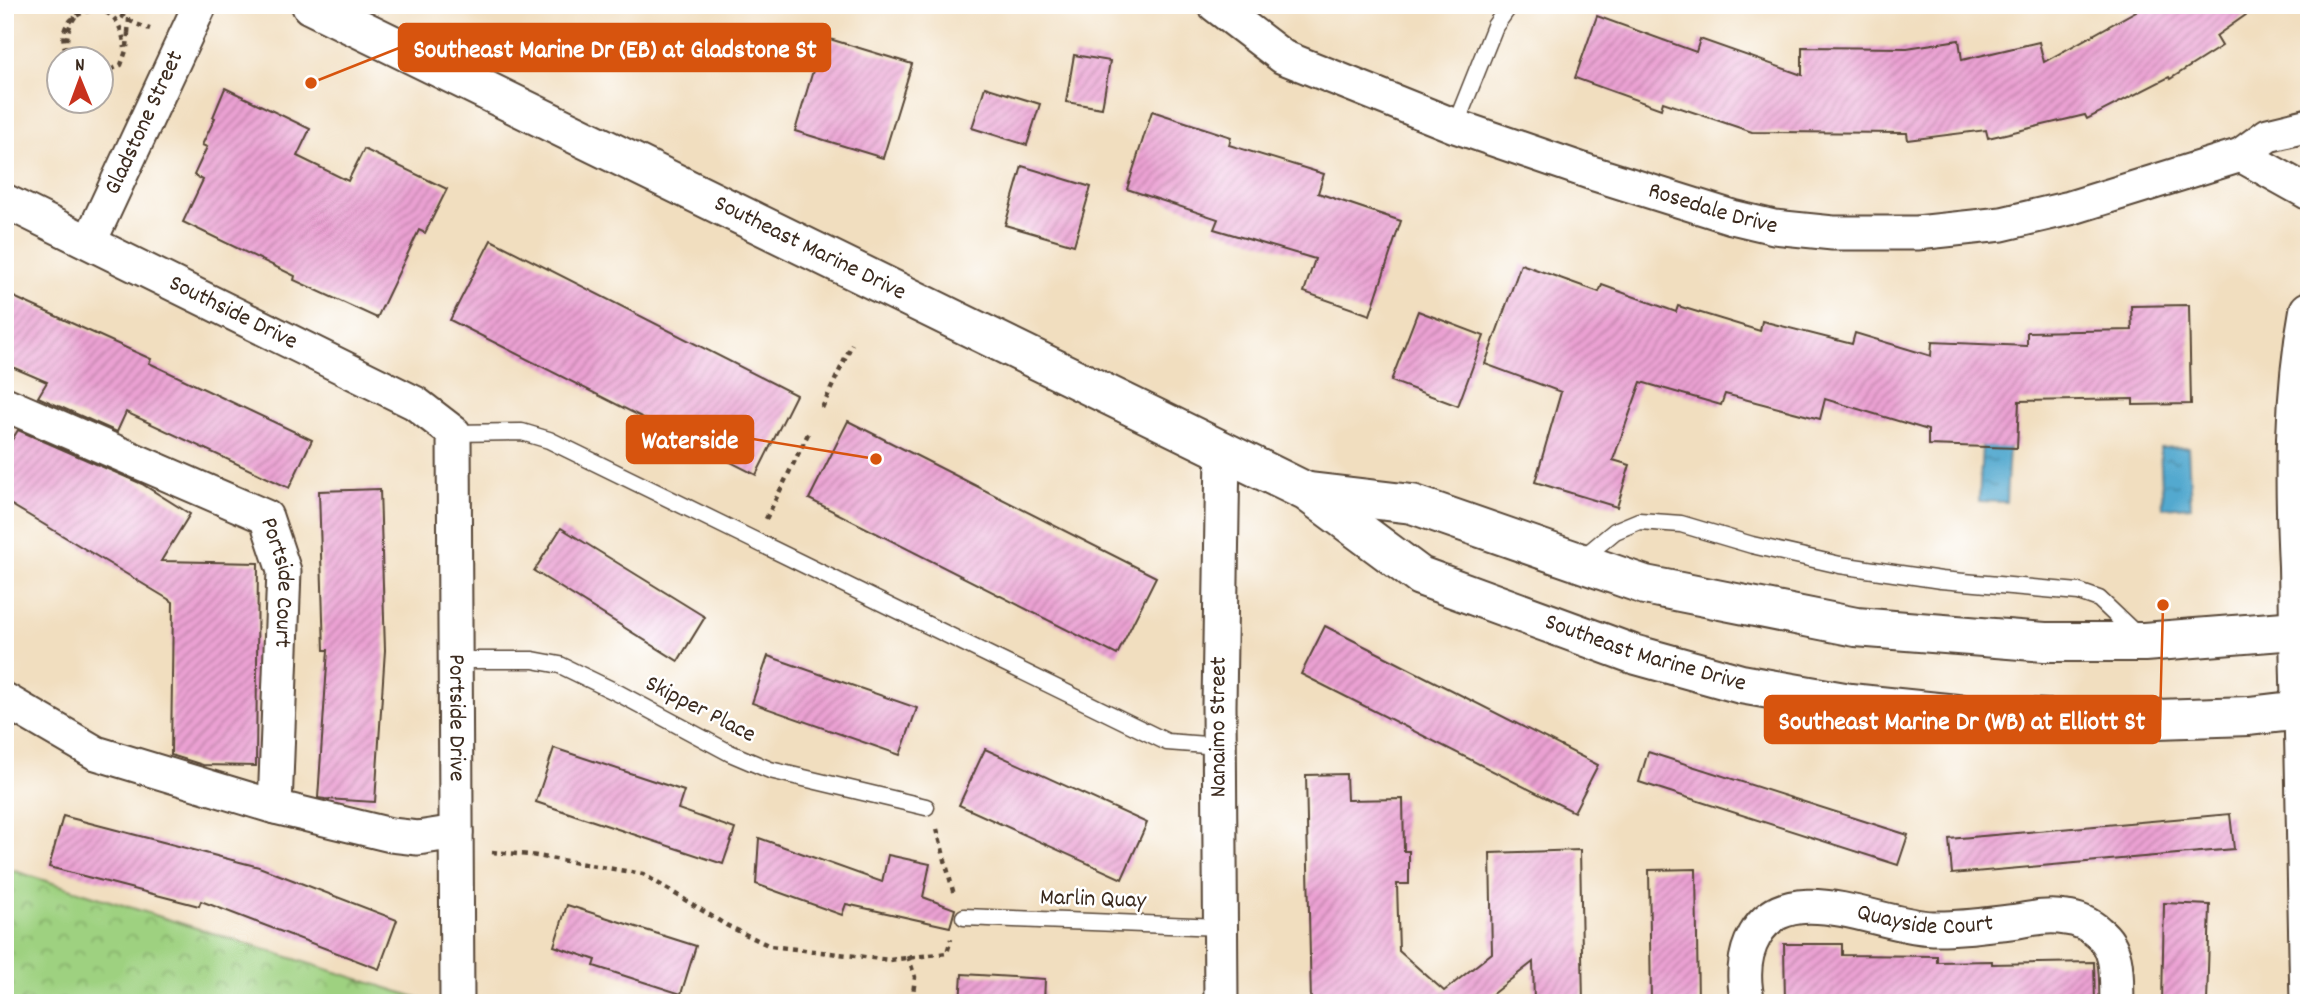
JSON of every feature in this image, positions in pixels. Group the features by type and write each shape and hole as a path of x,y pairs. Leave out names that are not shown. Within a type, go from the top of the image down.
{"main road":[{"name":"Southeast Marine Drive","path":"311,5 1307,492 1420,576 1633,654 1741,684 1850,703 1976,716 2095,721 2249,716 2305,709"},
{"path":"2305,709 2304,629 2294,494 2296,419 2309,311"},
{"name":"Southeast Marine Drive","path":"1307,492 1412,504 1645,586 1856,627 2045,642 2144,642 2304,629"}],"street":[{"name":"Gladstone Street","path":"90,241 200,5"},
{"name":"Rosedale Drive","path":"1215,5 1283,57 1455,126 1732,217 1774,227 1833,233 1917,233 2002,224 2070,208 2241,155 2267,135 2309,125"},
{"path":"2241,155 2309,193"},
{"name":"Southside Drive","path":"5,201 415,402 454,433"},
{"name":"Portside Court","path":"5,404 266,517 284,572 275,807"},
{"name":"Portside Drive","path":"454,433 457,1003"},
{"name":"Nanaimo Street","path":"1221,1003 1219,746 1223,450"},
{"path":"5,700 96,753 275,807 391,835 418,838 456,832"},
{"path":"2305,709 2307,1003"},
{"name":"Quayside Court","path":"1748,1003 1745,967 1752,941 1762,923 1777,913 1795,907 1816,905 1925,928 1956,929 2047,917 2067,918 2084,923 2102,934 2110,947 2116,962 2117,1003"}],"lane":[{"path":"1455,126 1495,26 1510,5"},
{"path":"454,433 522,432 549,440 1167,743 1219,746"},
{"path":"1578,562 1615,531 1639,521 1681,524 1752,545 1840,565 1941,580 2079,592 2099,599 2144,642"},
{"name":"Skipper Place","path":"455,660 533,660 560,665 730,753 770,770 926,807"},
{"name":"Marlin Quay","path":"964,917 1220,927"}],"path":[{"path":"66,46 66,33 73,20 81,9 89,5"},
{"path":"103,5 150,29"},
{"path":"116,67 121,65 127,48 130,5"},
{"path":"64,46 64,32 72,18 85,11 99,10 109,14 117,22 123,37 125,48 116,65"},
{"path":"822,408 852,344"},
{"path":"754,542 810,430"},
{"path":"491,852 531,855 643,874 726,925 770,946 890,960 947,953 953,930 964,917 950,888 940,835 926,807"},
{"path":"908,956 915,977 912,1003"},
{"path":"5,995 21,1003"}],"green space":[{"path":"5,868 425,1000 425,1003 5,1003"}],"water":[{"path":"1982,446 2009,447 2006,502 1979,501"},
{"path":"2188,447 2191,506 2163,508 2160,448"}],"building":[{"path":"2147,5 2260,5 2216,36 2222,46 2170,79 2169,77 2087,119 2085,115 1988,138 1986,130 1908,140 1907,133 1752,132 1663,102 1661,109 1575,78 1597,16 1696,52 1700,39 1802,75 1802,47 1907,48 1959,40 1962,60 2039,42 2044,62"},
{"path":"823,37 912,64 883,158 795,131"},
{"path":"1074,55 1110,61 1102,108 1066,102"},
{"path":"985,87 1040,104 1027,145 972,128"},
{"path":"225,88 310,129 297,156 348,181 364,149 447,189 425,233 419,230 377,318 294,280 295,276 183,222 203,180 194,175 207,147 202,145"},
{"path":"1152,111 1231,137 1229,145 1324,174 1318,193 1401,221 1370,315 1304,292 1315,259 1214,229 1218,219 1127,189"},
{"path":"1022,166 1091,187 1074,245 1005,225"},
{"path":"491,240 796,395 756,475 450,320"},
{"path":"1521,264 1599,292 1602,285 1676,312 1678,306 1760,331 1762,321 1852,344 1855,333 1931,356 1932,342 2027,346 2027,332 2132,330 2131,306 2189,305 2191,404 2133,405 2133,399 2019,401 2017,448 1928,445 1928,430 1825,399 1820,419 1725,394 1721,405 1641,382 1613,460 1630,465 1617,507 1535,482 1561,392 1485,364"},
{"path":"5,293 151,359 149,363 312,440 289,488 126,412 117,432 38,397 47,382 5,364"},
{"path":"1418,311 1484,336 1458,406 1391,381"},
{"path":"848,421 1156,577 1117,655 809,499"},
{"path":"18,430 142,484 190,514 161,561 258,563 256,766 203,765 171,755 173,602 5,501 5,451"},
{"path":"380,489 385,650 375,802 318,798 328,650 324,650 319,491"},
{"path":"561,528 705,617 678,661 534,571"},
{"path":"1325,626 1598,765 1574,812 1301,674"},
{"path":"768,656 917,708 900,755 752,703"},
{"path":"554,748 684,791 678,809 735,829 723,864 536,802"},
{"path":"985,749 1147,823 1122,879 959,805"},
{"path":"1648,752 1908,835 1898,865 1639,782"},
{"path":"1346,774 1347,800 1403,799 1404,851 1409,851 1409,884 1397,884 1399,951 1444,991 1492,953 1490,853 1580,850 1583,1003 1534,1003 1533,962 1481,1003 1311,1003 1306,775"},
{"path":"2230,814 2234,849 1952,874 1949,839"},
{"path":"63,816 259,867 397,920 379,969 201,901 199,906 49,867"},
{"path":"759,838 882,882 888,855 930,864 923,897 955,909 950,927 846,904 842,915 756,884"},
{"path":"1696,869 1698,1003 1651,1003 1649,870"},
{"path":"2164,903 2210,905 2207,1003 2162,1003"},
{"path":"567,905 696,946 681,994 594,966 596,960 554,946"},
{"path":"1784,944 1842,944 1842,955 1937,956 1937,962 2094,962 2095,1003 1785,1003"},
{"path":"962,974 1045,979 1044,1003 960,1003"}],"place":[{"name":"Southeast Marine Dr (EB) at Gladstone St","path":"311,83"},
{"name":"Waterside","path":"876,459"},
{"name":"Southeast Marine Dr (WB) at Elliott St","path":"2163,605"}]}
